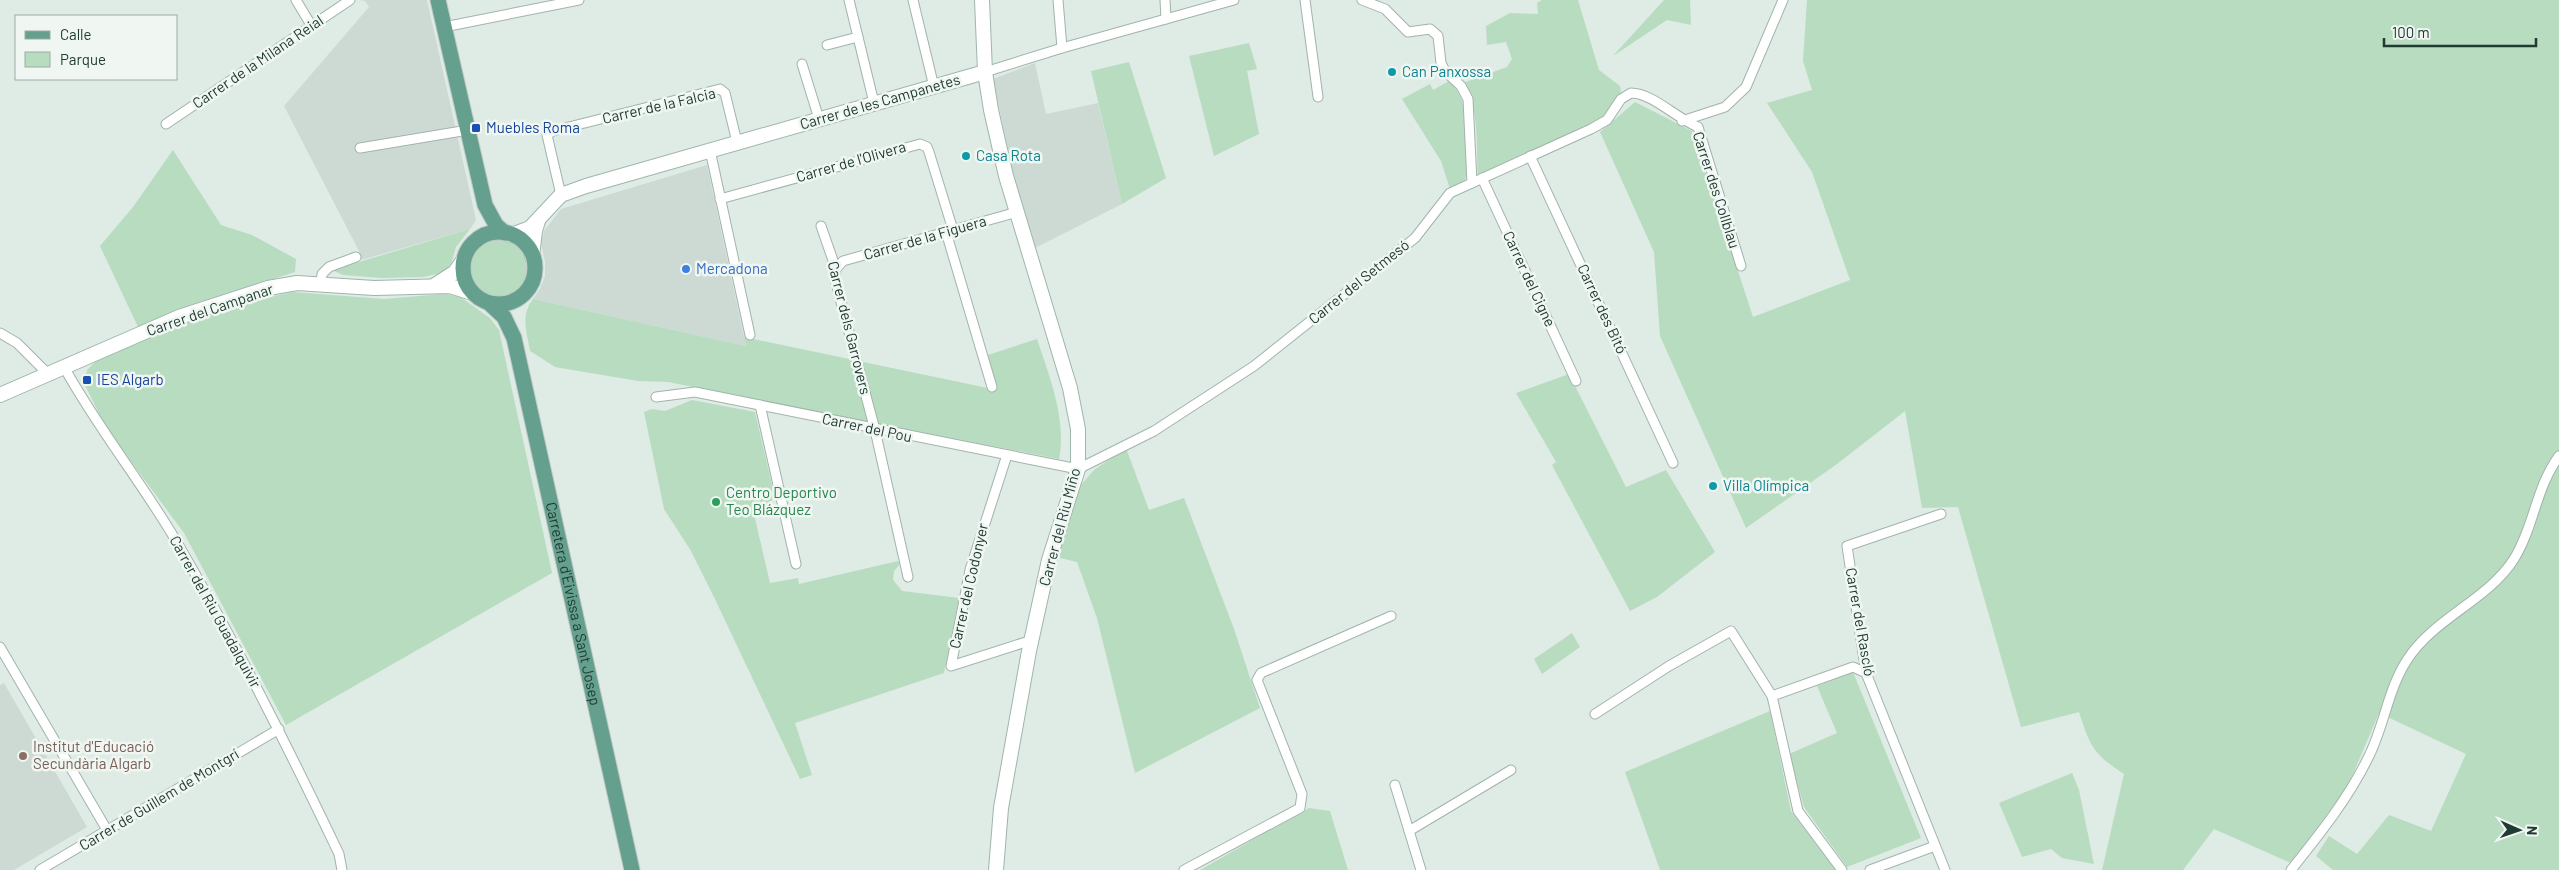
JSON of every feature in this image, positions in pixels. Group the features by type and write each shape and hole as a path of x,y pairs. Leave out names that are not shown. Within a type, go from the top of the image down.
{"main road":[{"path":"438,0 484,205 482,226 464,260 465,280 472,292 489,303 503,304 522,295 530,286 534,274 532,256 522,241 496,225 484,205"},
{"path":"475,241 489,234 508,234"},
{"name":"Carretera d'Eivissa a Sant Josep","path":"514,338 515,314 522,295"},
{"name":"Carretera d'Eivissa a Sant Josep","path":"489,303 504,317 514,338 632,870"}],"street":[{"path":"296,0 311,25"},
{"name":"Carrer de la Milana Reial","path":"166,124 350,0"},
{"path":"444,27 579,0"},
{"path":"849,0 874,103"},
{"path":"913,0 934,87"},
{"name":"Carrer del Riu Miño","path":"982,0 985,72 999,148 1075,405 1078,429 1078,469 1049,560 1032,640 1001,808 996,870"},
{"path":"1058,0 1062,48"},
{"path":"1165,0 1166,19"},
{"name":"Carrer de les Campanetes","path":"561,195 737,142 1234,0"},
{"path":"1304,0 1318,97"},
{"path":"1362,0 1385,9 1408,32 1430,29 1438,36 1441,63 1445,71 1461,86 1468,99 1472,183"},
{"path":"1682,121 1725,107 1746,87 1783,0"},
{"path":"828,45 858,37"},
{"path":"802,64 819,119"},
{"name":"Carrer de la Falcia","path":"561,195 547,135 553,131 720,89 725,93 737,142"},
{"name":"Carrer del Setmesó","path":"1078,469 1154,431 1254,366 1415,238 1450,194 1607,120 1621,99 1631,93 1645,95 1682,121"},
{"name":"Carrer des Collblau","path":"1682,121 1698,127 1741,266"},
{"path":"360,148 468,130"},
{"name":"Carrer de l'Olivera","path":"720,199 920,144 927,147 929,152 950,231"},
{"path":"710,150 750,335"},
{"name":"Carrer des Bitó","path":"1530,156 1673,463"},
{"name":"Carrer del Cigne","path":"1482,178 1576,381"},
{"path":"508,234 522,232 538,221 561,195"},
{"name":"Carrer de la Figuera","path":"836,269 844,261 1017,212"},
{"path":"532,256 538,221"},
{"name":"Carrer dels Garrovers","path":"822,226 836,269 835,278 875,430 908,577"},
{"path":"950,231 992,387"},
{"path":"321,283 322,274 329,267 356,257"},
{"path":"432,286 451,275 464,260"},
{"name":"Carrer del Campanar","path":"0,395 179,317 268,288 296,283 321,283 374,288 455,286 472,292"},
{"path":"0,333 17,343 47,373"},
{"name":"Carrer del Riu Guadalquivir","path":"64,367 100,428 174,537 242,658 279,729 339,854 342,870"},
{"name":"Carrer del Pou","path":"656,397 695,392 875,430 1078,469"},
{"path":"760,405 796,564"},
{"name":"Carrer del Codonyer","path":"1007,455 970,570 951,666 1032,640"},
{"path":"2291,870 2334,814 2359,775 2369,756 2406,660 2419,644 2495,580 2514,558 2544,482 2559,456"},
{"name":"Carrer del Rascló","path":"1941,514 1847,546 1866,673 1945,870"},
{"path":"1184,870 1300,808 1302,794 1257,680 1261,673 1391,616"},
{"path":"1595,714 1731,630 1772,696 1798,811 1842,870"},
{"path":"0,647 107,830"},
{"path":"1772,696 1853,667 1866,673"},
{"name":"Carrer de Guillem de Montgrí","path":"40,870 279,729"},
{"path":"1409,831 1511,770"},
{"path":"1395,785 1421,870"},
{"path":"1870,870 1935,846"}],"shaded area":[{"path":"360,0 427,0 476,220 470,229 361,260 360,253 284,106 369,7 365,1"},
{"path":"1035,63 1046,114 1098,103 1122,204 1035,248 1018,196 993,79"},
{"path":"707,165 746,346 533,299 540,289 545,276 545,262 541,243 544,231 561,209"},
{"name":"Institut d'Educació Secundària Algarb","path":"4,683 87,827 14,870 0,870 0,685"}],"green space":[{"path":"1542,0 1578,0 1599,70 1620,86 1621,92 1604,117 1478,177 1475,116 1463,83 1507,67 1512,59 1506,42 1487,45 1486,26 1510,13 1538,14 1537,3"},
{"path":"1664,0 1690,0 1691,25 1667,20 1613,56"},
{"path":"1807,0 2559,0 2559,870 2333,870 2316,856 2329,836 2357,854 2389,815 2431,831 2466,754 2379,713 2347,788 2291,863 2214,829 2183,870 2102,870 2124,774 2099,755 2086,733 2079,712 2021,727 1958,507 1922,508 1905,411 1837,464 1746,528 1660,336 1654,252 1600,132 1635,102 1692,131 1753,317 1850,280 1812,172 1767,103 1812,90 1803,61"},
{"path":"1249,43 1257,69 1247,71 1259,134 1214,156 1189,56"},
{"path":"1129,62 1166,178 1122,204 1091,71"},
{"path":"1449,81 1457,90 1462,102 1466,115 1469,143 1465,182 1450,189 1441,161 1402,99 1430,84 1433,90"},
{"path":"173,150 221,225 252,235 296,259 295,272 222,295 138,327 100,246 133,207"},
{"path":"470,229 456,247 451,264 442,273 423,277 382,278 343,275 332,270"},
{"path":"492,239 504,239 519,247 527,262 527,274 519,289 504,297 492,297 477,289 469,274 469,262 477,247"},
{"path":"293,292 384,299 444,294 459,296 490,318 499,330 552,573 286,725 184,533 106,428 85,385 87,370 100,357 180,325 255,300"},
{"path":"533,299 746,346 744,337 997,390 988,355 1037,339 1059,413 1061,444 1059,459 668,382 638,381 555,367 530,351 526,331 526,318 529,305"},
{"path":"1569,374 1626,487 1666,470 1715,552 1657,597 1630,611 1552,465 1556,462 1516,393"},
{"path":"692,400 755,412 775,498 763,507 753,510 770,583 798,578 799,584 898,561 900,564 894,571 893,580 902,591 959,598 944,673 795,723 812,775 800,779 691,551 664,509 644,412 652,409 665,411"},
{"path":"1126,448 1149,510 1184,498 1234,629 1260,708 1135,773 1097,618 1077,562 1056,557 1081,485 1094,470"},
{"path":"1572,633 1580,647 1542,674 1534,659"},
{"path":"1853,672 1921,838 1847,867 1804,807 1789,754 1837,733 1817,686"},
{"path":"1770,711 1791,811 1836,870 1660,870 1625,772"},
{"path":"2072,773 2079,790 2094,864 2062,858 2051,849 2022,857 1999,803"},
{"path":"1309,808 1330,811 1348,870 1200,870"}],"place":[{"name":"Can Panxossa","path":"1392,72"},
{"name":"Muebles Roma","path":"476,128"},
{"name":"Casa Rota","path":"966,156"},
{"name":"Mercadona","path":"686,269"},
{"name":"IES Algarb","path":"87,380"},
{"name":"Villa Olímpica","path":"1713,486"},
{"name":"Centro Deportivo Teo Blázquez","path":"716,502"},
{"name":"Institut d'Educació Secundària Algarb","path":"23,756"}]}
